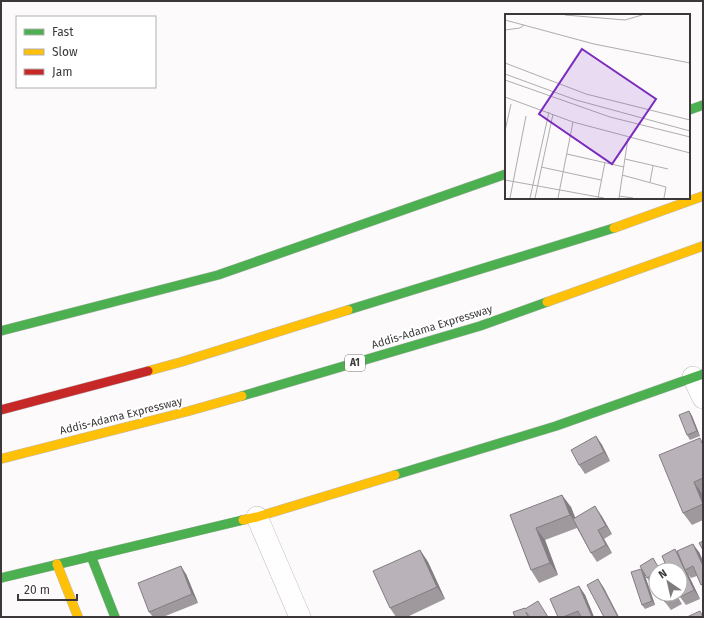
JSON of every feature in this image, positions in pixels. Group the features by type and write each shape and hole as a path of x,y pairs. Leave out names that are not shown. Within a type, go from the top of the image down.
{"main road":[{"path":"690,110 703,105"},
{"path":"1,331 218,275 505,174"},
{"path":"1,410 181,362 619,226 703,196"},
{"name":"Addis-Adama Expressway","path":"1,459 189,411 480,326 703,246"},
{"path":"1,578 257,517 556,426 698,376"},
{"path":"91,556 115,617"},
{"path":"57,564 78,617"}],"street":[{"path":"698,376 703,398"},
{"path":"257,517 300,617"}],"building":[{"path":"689,411 697,431 687,435 679,415"},
{"path":"596,436 604,452 579,465 571,450"},
{"path":"700,438 703,445 703,478 694,482 703,504 683,513 659,455"},
{"path":"562,495 570,515 536,528 550,563 531,570 510,515"},
{"path":"595,506 606,526 598,530 606,545 591,553 573,519"},
{"path":"703,541 703,550 699,543"},
{"path":"693,544 703,566 703,584 701,585 693,566 688,568 688,562 682,562 677,551"},
{"path":"675,549 681,562 665,562 662,556"},
{"path":"420,550 437,587 390,608 373,571"},
{"path":"653,558 655,562 648,562 647,578 640,566"},
{"path":"181,566 192,594 149,612 138,583"},
{"path":"641,569 648,589 648,602 650,602 642,605 631,572"},
{"path":"688,577 694,590 688,593"},
{"path":"598,579 618,617 604,617 587,585"},
{"path":"579,586 592,617 581,617 578,611 563,617 558,617 550,599"},
{"path":"538,601 548,617 530,617 526,612 528,617 515,617 513,612 525,609"},
{"path":"700,611 703,617 687,617"}],"traffic: fast":[{"path":"690,110 703,105"},
{"path":"1,331 218,275 505,174"},
{"path":"348,310 614,228"},
{"path":"242,396 480,326 547,302"},
{"path":"395,475 556,426 703,374"},
{"path":"1,578 243,520"},
{"path":"91,556 115,617"}],"traffic: slow":[{"path":"614,228 703,196"},
{"path":"547,302 703,246"},
{"path":"148,371 348,310"},
{"path":"1,459 242,396"},
{"path":"243,520 395,475"},
{"path":"57,564 78,617"}],"traffic: jam":[{"path":"1,410 148,371"}]}
